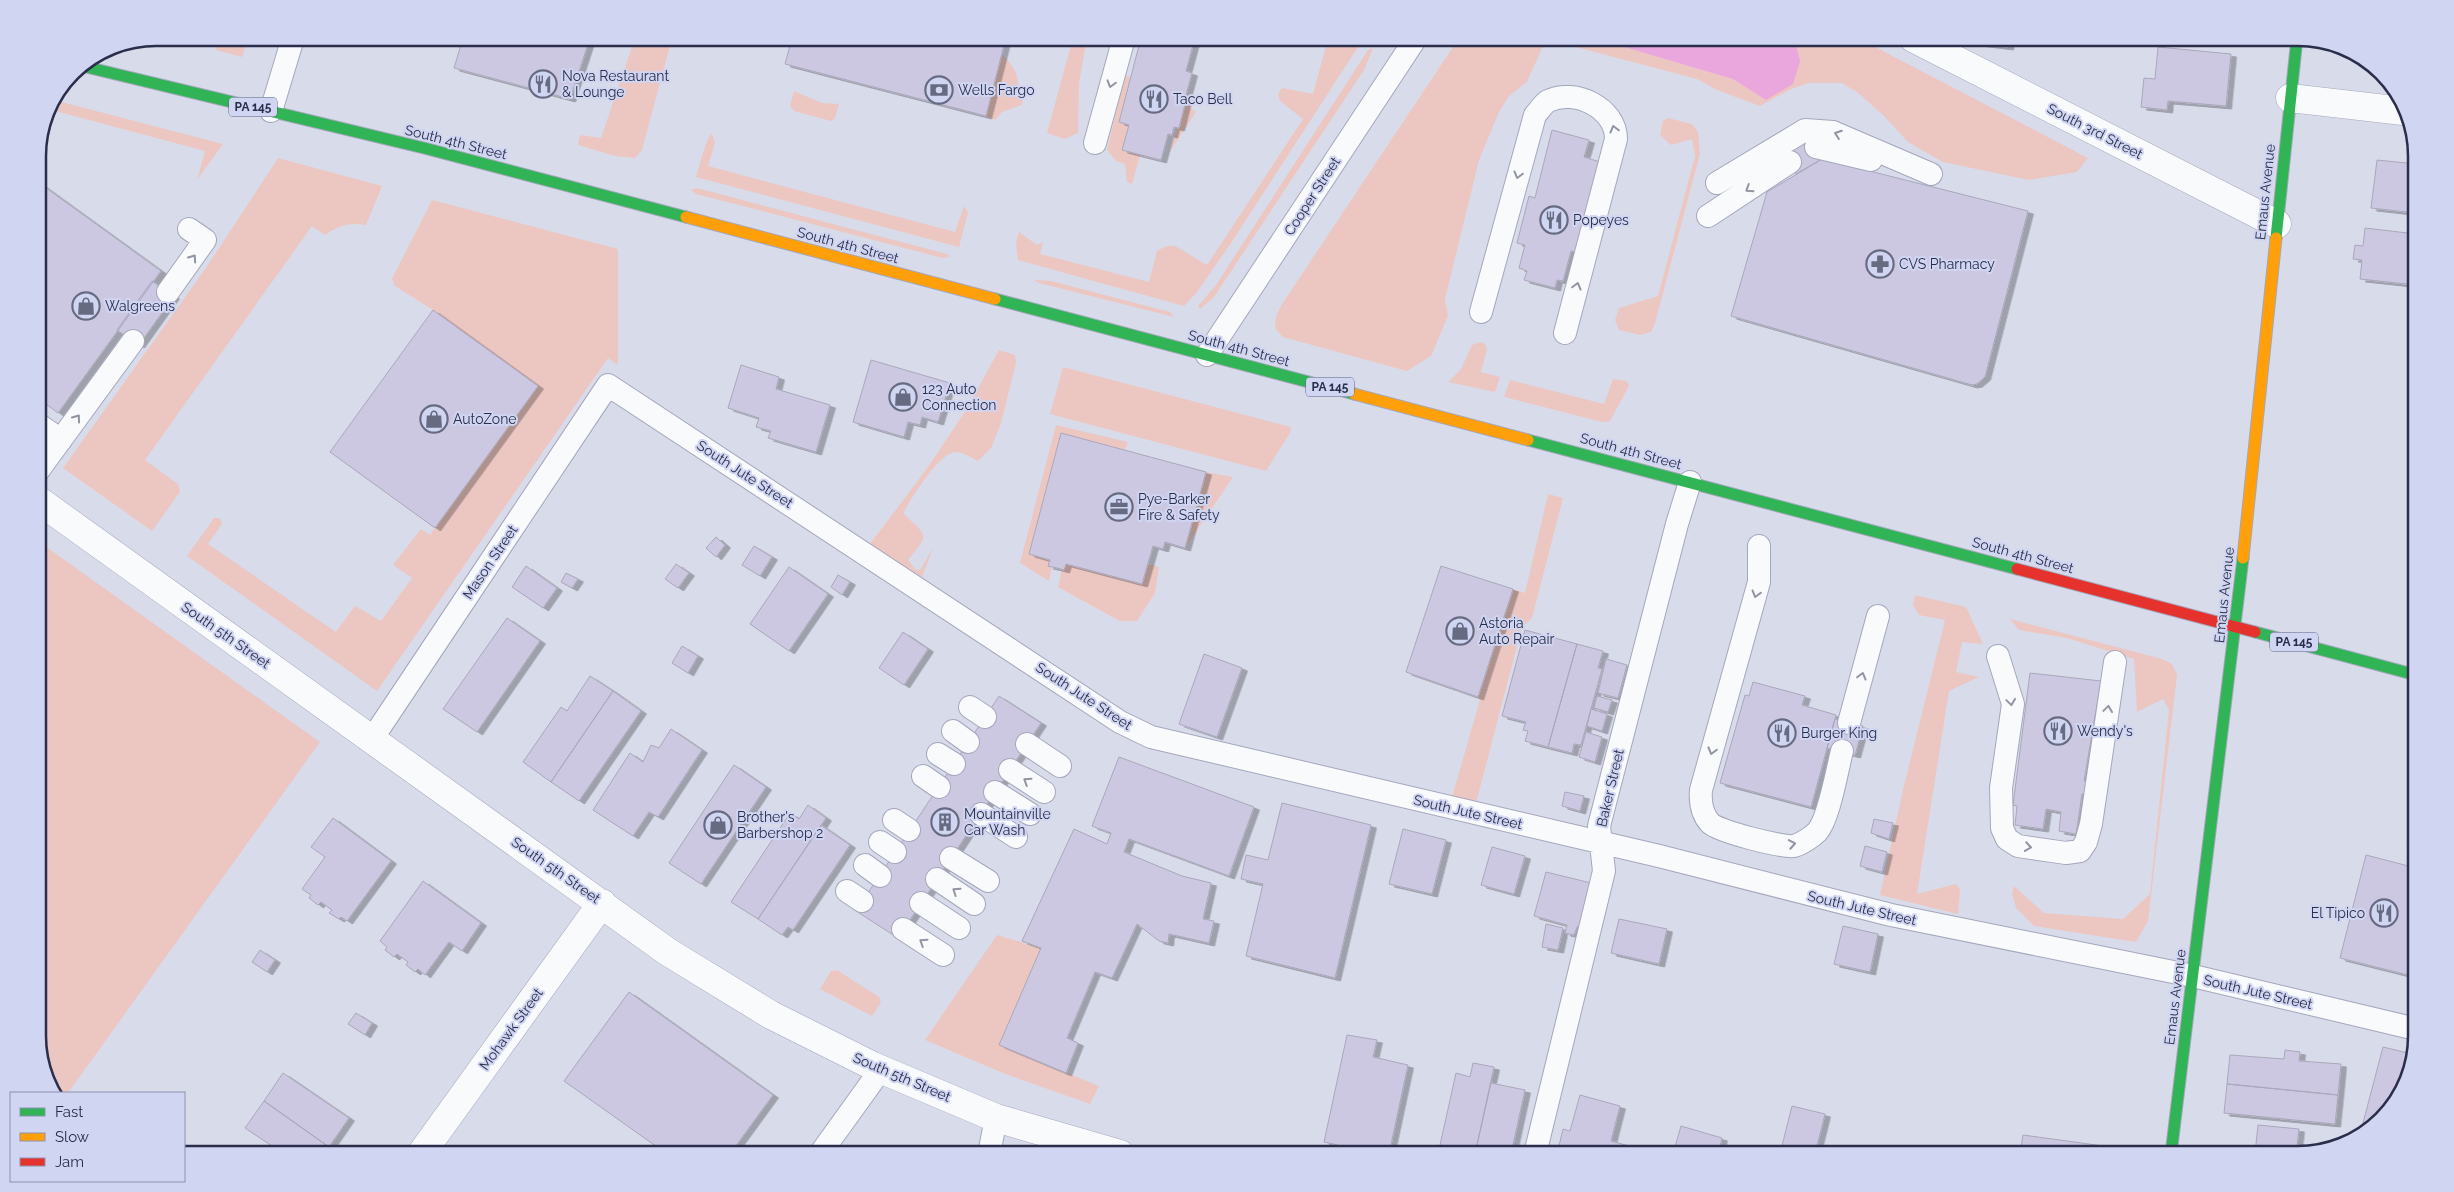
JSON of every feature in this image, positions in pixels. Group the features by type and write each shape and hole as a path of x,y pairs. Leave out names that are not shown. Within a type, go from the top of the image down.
{"main road":[{"name":"Emaus Avenue","path":"2172,1146 2236,626 2296,46"},
{"name":"South 4th Street","path":"90,68 433,151 2408,673"}],"street":[{"name":"South 3rd Street","path":"1943,46 2277,224"},
{"path":"2290,98 2397,110"},
{"name":"South 5th Street","path":"46,506 668,952 732,993 800,1031 996,1118 1092,1146"},
{"name":"Mohawk Street","path":"427,1146 602,903"}],"lane":[{"path":"271,111 291,46"},
{"path":"1095,143 1122,46"},
{"name":"Cooper Street","path":"1207,355 1411,46"},
{"path":"1481,312 1534,115 1546,102 1561,97 1580,100 1604,110 1616,129 1616,139 1565,333"},
{"path":"1717,183 1805,130 1833,132 1931,174 1816,147"},
{"path":"1708,216 1790,162"},
{"path":"168,292 205,240 189,229"},
{"path":"46,460 133,341"},
{"name":"Mason Street","path":"372,738 608,385"},
{"name":"South Jute Street","path":"608,385 1120,722 1151,737 1601,844 1659,856 1891,915 2193,976 2408,1027"},
{"path":"46,430 61,440"},
{"name":"Baker Street","path":"1537,1146 1604,871 1599,826 1677,524 1690,482"},
{"path":"1758,546 1759,582 1701,790 1700,803 1705,816 1715,827 1786,846 1803,842 1817,832 1825,820 1842,751"},
{"path":"1850,723 1878,616"},
{"path":"1998,656 2013,704 2001,788 2002,828 2007,838 2018,846 2066,854 2080,851 2089,833 2115,662"},
{"path":"1027,744 1060,766"},
{"path":"1010,770 1044,792"},
{"path":"995,792 1030,814"},
{"path":"981,814 1016,837"},
{"path":"952,858 988,881"},
{"path":"937,879 974,904"},
{"path":"921,903 959,928"},
{"path":"904,929 943,955"},
{"path":"826,1146 882,1068"},
{"path":"991,1146 996,1118"}],"shaded area":[{"path":"217,46 245,46 242,57 216,50"},
{"path":"632,46 670,46 642,150 635,158 615,156 578,145 580,135 601,138"},
{"path":"1071,46 1086,46 1079,83 1078,133 1065,139 1047,133"},
{"path":"1326,46 1359,46 1231,243 1197,292 1184,306 1018,260 1016,243 1019,232 1037,245 1043,242 1040,254 1149,282 1157,251 1167,246 1177,247 1207,265 1303,119 1280,101 1278,94 1282,88 1313,94"},
{"path":"1454,46 1547,46 1542,48 1527,82 1509,96 1499,112 1479,160 1445,299 1448,316 1431,356 1407,371 1283,337 1275,328 1276,316 1282,304"},
{"path":"1572,46 1873,46 2088,158 2077,172 2029,180 1943,162 1908,142 1884,116 1857,92 1842,83 1809,83 1791,89 1760,106 1717,90 1697,79"},
{"path":"1621,46 1796,46 1800,61 1793,84 1766,100 1733,79"},
{"path":"1373,48 1364,70 1214,297 1200,309 1198,306 1216,285 1368,50"},
{"path":"1002,54 1016,74 1018,89 1023,95 1022,105 1002,112 995,120 986,116"},
{"path":"1125,76 1131,77 1119,122 1129,125 1122,150 1140,155 1132,184 1127,182 1125,164 1116,161 1107,150"},
{"path":"794,91 822,103 839,104 835,118 831,121 794,111 790,106"},
{"path":"1181,94 1198,98 1190,108 1196,112 1169,153 1177,128 1179,128 1186,100 1180,98"},
{"path":"61,102 223,144 197,180 205,151 56,111"},
{"path":"1668,118 1692,124 1698,132 1700,154 1655,323 1651,332 1640,335 1619,330 1615,320 1619,308 1658,296 1695,156 1692,139 1671,145 1660,135 1663,121"},
{"path":"711,133 715,142 708,166 955,232 964,206 968,212 959,247 696,177"},
{"path":"278,158 382,186 366,225 344,225 325,235 312,226 145,460 178,484 180,492 152,531 63,468 208,265"},
{"path":"697,188 947,254 950,257 943,258 696,194 691,190"},
{"path":"432,200 618,249 618,365 608,358 377,691 187,556 214,518 220,518 222,524 208,544 336,632 355,606 381,621 412,578 393,565 421,529 430,535 538,386 433,310 395,286 392,279"},
{"path":"1034,280 1051,281 1170,312 1174,317 1039,283"},
{"path":"1480,342 1485,344 1487,349 1481,372 1500,377 1495,392 1448,382 1461,369 1472,345"},
{"path":"999,350 1015,355 1016,363 1001,423 991,448 978,461 959,452 949,454 926,477 903,513 923,535 920,544 908,560 915,569 920,570 933,548 922,577 870,544 928,467 966,410"},
{"path":"1063,367 1291,427 1290,433 1266,471 1050,414"},
{"path":"1613,379 1627,381 1629,386 1610,421 1602,422 1504,397 1510,380 1604,404"},
{"path":"1056,425 1128,442 1125,450 1061,434 1029,554 1050,560 1049,566 1052,567 1049,581 1020,563"},
{"path":"1206,472 1233,477 1185,548"},
{"path":"1548,494 1563,498 1532,618 1522,627 1476,803 1452,797 1480,700 1478,697 1513,589 1525,593"},
{"path":"46,547 320,742 69,1092 62,1092 52,1071 46,1043"},
{"path":"1066,564 1142,584 1148,564 1159,567 1155,593 1137,621 1120,621 1058,587 1062,569 1064,570"},
{"path":"1915,595 1966,607 1983,644 1962,642 1956,672 1979,677 1949,691 1917,894 1956,884 1960,889 1958,914 1880,895 1903,790 1945,620 1919,615 1913,605"},
{"path":"2010,619 2162,659 2172,664 2177,675 2148,921 2136,942 2034,926 2016,908 2012,893 2014,886 2044,913 2123,919 2150,894 2169,710 2163,699 2137,712 2134,659 2067,638 2019,630"},
{"path":"997,935 1041,948 999,1045 1099,1086 1090,1104 1008,1075 925,1040"},
{"path":"837,970 879,997 881,1003 872,1016 820,989 831,971"}],"building":[{"name":"Nova Restaurant & Lounge","path":"461,46 587,46 570,99 454,68"},
{"name":"Wells Fargo","path":"790,46 1004,46 986,116 785,64"},
{"name":"Taco Bell","path":"1139,46 1193,46 1186,71 1192,73 1186,95 1181,94 1180,98 1186,100 1179,128 1174,127 1172,135 1168,134 1161,160 1122,150 1129,125 1119,122"},
{"path":"2158,47 2231,54 2226,106 2168,101 2167,110 2141,107 2144,78 2155,79"},
{"name":"Popeyes","path":"1552,130 1589,140 1584,157 1600,162 1576,252 1571,251 1563,281 1557,280 1555,288 1524,280 1527,271 1519,268 1525,245 1517,243 1529,196 1535,198"},
{"path":"1808,135 1822,159 1796,174 1783,149"},
{"name":"CVS Pharmacy","path":"1822,159 2028,211 1985,377 1977,384 1972,385 1731,316 1767,192"},
{"path":"2377,160 2408,163 2408,212 2371,208"},
{"name":"Walgreens","path":"46,188 161,271 58,413 46,404"},
{"path":"2365,228 2408,233 2408,284 2360,279 2362,260 2353,259 2355,245 2363,246"},
{"path":"152,281 174,296 139,345 117,330"},
{"name":"AutoZone","path":"433,310 538,386 435,528 330,452"},
{"name":"123 Auto Connection","path":"871,360 950,383 938,422 922,417 920,425 908,422 904,437 853,422"},
{"path":"741,365 779,377 776,389 830,405 816,452 768,438 771,431 756,427 759,418 728,408"},
{"name":"Pye-Barker Fire & Safety","path":"1061,433 1206,472 1185,548 1165,542 1163,549 1153,546 1142,584 1066,564 1064,570 1048,566 1050,560 1029,554"},
{"path":"716,537 725,545 716,557 706,548"},
{"path":"754,546 772,557 760,576 742,565"},
{"path":"676,564 689,573 678,588 665,579"},
{"path":"526,566 557,588 543,608 512,587"},
{"name":"Astoria Auto Repair","path":"1441,566 1513,589 1478,697 1406,672"},
{"path":"789,567 828,594 789,651 750,624"},
{"path":"566,573 578,579 572,588 561,582"},
{"path":"838,575 850,582 842,595 831,587"},
{"path":"507,618 540,641 477,732 443,709"},
{"path":"1525,630 1577,644 1548,747 1525,741 1528,731 1523,730 1526,722 1502,716"},
{"path":"903,632 928,649 904,685 879,668"},
{"path":"1577,644 1603,651 1598,668 1602,669 1581,745 1574,744 1572,753 1548,747"},
{"path":"682,646 698,656 688,673 672,663"},
{"path":"1204,654 1242,668 1217,737 1179,724"},
{"path":"1606,659 1627,665 1618,698 1598,693"},
{"name":"Wendy's","path":"2030,673 2101,681 2084,781 2090,781 2089,793 2082,794 2076,834 2059,831 2061,812 2046,809 2043,829 2015,825 2017,806 2013,805"},
{"path":"590,676 613,691 551,782 523,762 561,707 567,711"},
{"name":"Burger King","path":"1753,682 1805,696 1802,705 1836,715 1811,807 1720,783 1745,695 1749,696"},
{"path":"613,691 641,711 579,801 551,782"},
{"name":"Mountainville Car Wash","path":"999,696 1041,723 898,938 856,911"},
{"path":"1597,696 1612,700 1608,712 1594,708"},
{"path":"1591,709 1607,714 1602,731 1587,726"},
{"path":"1835,719 1863,726 1855,755 1827,748"},
{"path":"671,729 702,750 658,817 649,812 633,836 593,810 630,753 643,762 651,745 659,748"},
{"path":"1586,732 1602,737 1595,762 1579,757"},
{"path":"1119,757 1254,807 1229,876 1129,839 1124,852 1182,876 1211,883 1203,919 1214,921 1209,943 1169,934 1168,943 1159,941 1137,924 1112,978 1095,972 1067,1038 1078,1043 1066,1073 999,1045 1041,948 1022,941 1074,829 1107,844 1111,833 1092,826"},
{"name":"Brother's Barbershop 2","path":"734,765 766,787 701,884 669,863"},
{"path":"1565,792 1584,796 1580,811 1562,806"},
{"path":"1282,803 1371,825 1335,978 1246,956 1263,884 1241,879 1246,855 1268,860"},
{"path":"808,805 826,818 758,919 731,902 790,813 799,819"},
{"path":"333,818 391,861 347,921 329,913 332,910 321,902 318,905 309,898 311,895 302,889 325,857 311,847"},
{"path":"1874,819 1893,823 1889,839 1871,833"},
{"path":"821,825 850,845 793,930 788,927 782,935 758,919"},
{"path":"1403,829 1446,840 1432,894 1389,884"},
{"path":"1865,846 1887,852 1882,872 1860,866"},
{"path":"1492,847 1525,856 1514,894 1481,885"},
{"name":"El Tipico","path":"2366,855 2408,866 2408,975 2340,958"},
{"path":"1546,872 1591,883 1579,927 1577,927 1574,935 1565,933 1567,925 1534,916"},
{"path":"423,881 481,923 462,951 449,942 425,975 418,969 415,972 406,965 408,962 397,954 394,957 385,950 387,947 380,941"},
{"path":"1619,919 1667,929 1659,964 1611,953"},
{"path":"1546,924 1563,928 1558,950 1542,947"},
{"path":"1843,926 1878,934 1870,972 1834,964"},
{"path":"260,950 275,960 267,972 252,962"},
{"path":"629,992 773,1095 736,1146 656,1146 564,1081"},
{"path":"356,1013 372,1023 365,1035 348,1024"},
{"path":"1347,1035 1377,1040 1373,1057 1408,1065 1391,1146 1342,1146 1324,1142"},
{"path":"2383,1047 2407,1053 2402,1071 2389,1097 2376,1114 2363,1123"},
{"path":"2285,1050 2300,1052 2299,1061 2341,1064 2338,1095 2227,1084 2230,1055 2284,1059"},
{"path":"1473,1063 1494,1067 1477,1146 1440,1146 1456,1073 1470,1077"},
{"path":"283,1073 349,1118 330,1146 328,1146 264,1101"},
{"path":"1491,1083 1525,1090 1513,1146 1477,1146"},
{"path":"2227,1084 2338,1095 2335,1124 2224,1113"},
{"path":"1580,1095 1620,1106 1611,1141 1629,1146 1559,1146 1563,1129 1570,1131"},
{"path":"264,1101 328,1146 272,1146 245,1128"},
{"path":"1792,1106 1825,1114 1817,1146 1782,1146"},
{"path":"2258,1125 2299,1129 2297,1146 2256,1146"},
{"path":"1681,1126 1722,1138 1720,1146 1675,1146"},
{"path":"2023,1135 2103,1146 2021,1146"}],"traffic: fast":[{"path":"2276,238 2296,46"},
{"path":"90,68 424,148 686,217"},
{"path":"995,299 1354,394"},
{"path":"1528,440 2017,569"},
{"path":"2172,1146 2243,558"},
{"path":"2255,632 2408,673"}],"traffic: slow":[{"path":"686,217 995,299"},
{"path":"2243,558 2276,238"},
{"path":"1354,394 1528,440"}],"traffic: jam":[{"path":"2017,569 2255,632"}],"place":[{"name":"Nova Restaurant & Lounge","path":"543,84"},
{"name":"Wells Fargo","path":"939,90"},
{"name":"Taco Bell","path":"1154,99"},
{"name":"Popeyes","path":"1554,220"},
{"name":"CVS Pharmacy","path":"1880,264"},
{"name":"Walgreens","path":"86,306"},
{"name":"123 Auto Connection","path":"903,397"},
{"name":"AutoZone","path":"434,419"},
{"name":"Pye-Barker Fire & Safety","path":"1119,507"},
{"name":"Astoria Auto Repair","path":"1460,631"},
{"name":"Wendy's","path":"2058,731"},
{"name":"Burger King","path":"1782,733"},
{"name":"Mountainville Car Wash","path":"945,822"},
{"name":"Brother's Barbershop 2","path":"718,825"},
{"name":"El Tipico","path":"2384,913"}]}
